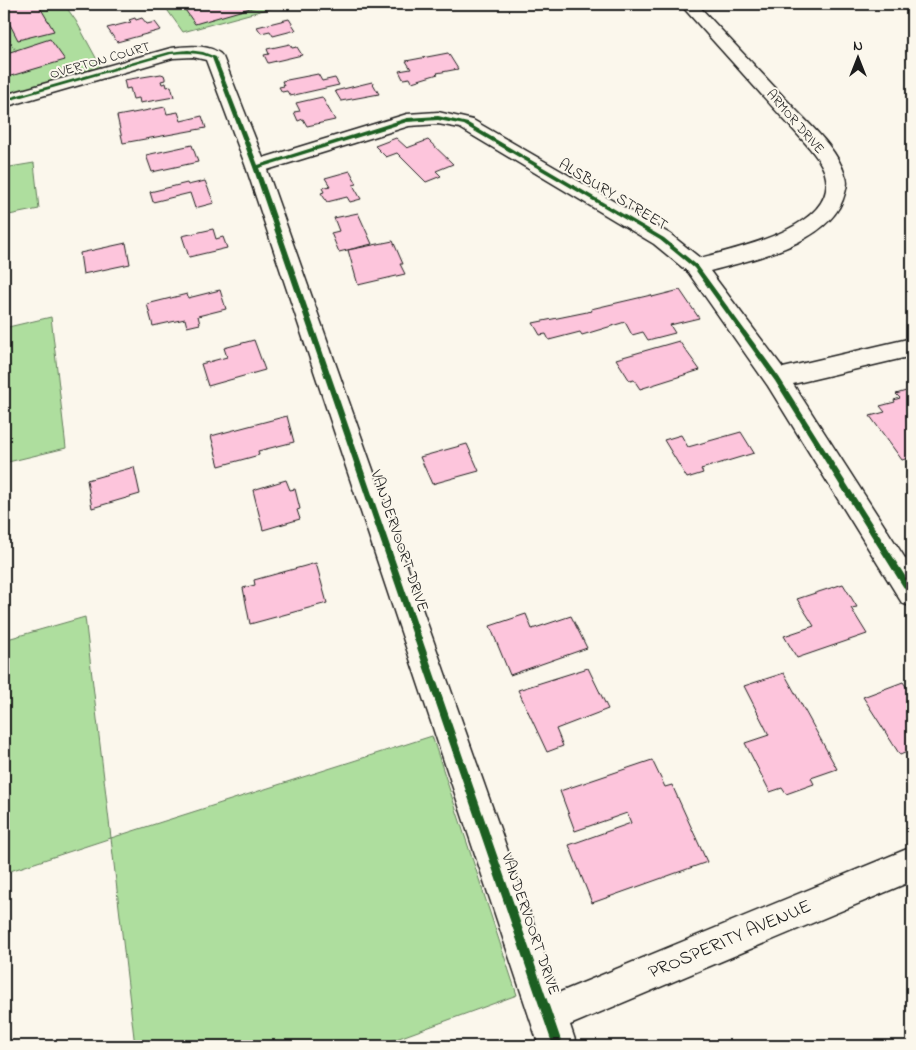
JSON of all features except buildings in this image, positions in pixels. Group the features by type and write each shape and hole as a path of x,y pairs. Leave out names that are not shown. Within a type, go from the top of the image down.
{"street":[{"name":"ARMOR DRIVE","path":"688,4 814,141 831,163 837,184 833,205 811,225 772,245 696,267"},
{"name":"OVERTON COURT","path":"4,101 171,53 190,50 203,52"},
{"name":"VANDERVOORT DRIVE","path":"203,52 214,57 256,167 552,1031"},
{"name":"ALSBURY STREET","path":"256,167 407,120 438,118 466,124 662,239 696,267 777,379 912,594"},
{"path":"777,379 912,347"},
{"name":"PROSPERITY AVENUE","path":"552,1031 912,864"}],"path":[{"path":"11,27 4,27 16,51"},
{"path":"4,45 11,43"}],"green space":[{"path":"4,4 64,4 76,21 101,67 4,95 4,44 9,43 4,28"},
{"path":"163,4 286,4 183,32"},
{"path":"34,163 39,209 4,216 4,168"},
{"path":"51,317 66,448 4,463 4,328"},
{"path":"85,617 111,838 4,873 4,640"},
{"path":"432,736 517,995 377,1046 135,1046 111,838"}],"cycle path":[{"path":"4,101 171,53 193,52 214,57 256,167 558,1046"},
{"path":"256,167 407,120 438,118 466,124 662,239 696,267 777,379 912,594"}]}
